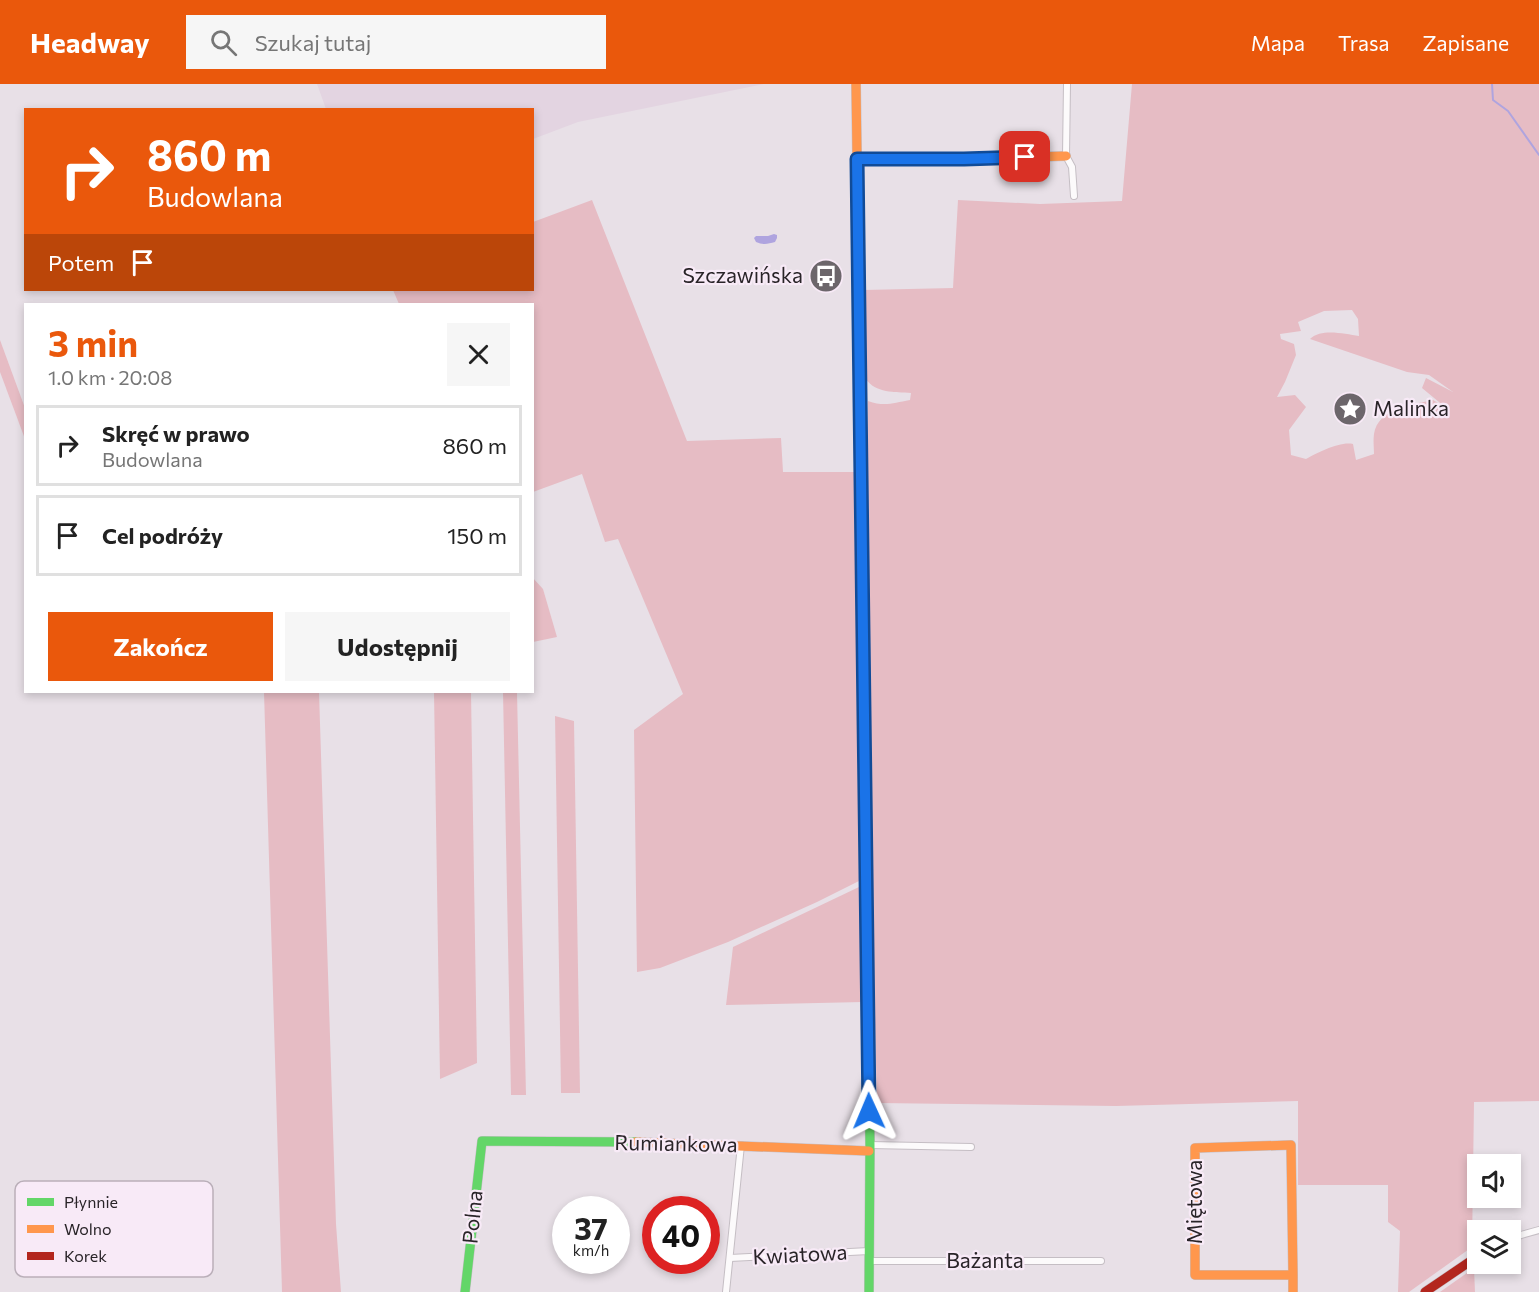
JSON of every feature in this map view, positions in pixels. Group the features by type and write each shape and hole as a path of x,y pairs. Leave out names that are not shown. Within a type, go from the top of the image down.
{"street":[{"path":"856,84 870,1148 869,1292"},
{"path":"1067,84 1066,156 1072,167 1074,196"},
{"path":"857,159 1066,156"},
{"name":"Rumiankowa","path":"482,1141 639,1142 870,1148"},
{"name":"Polna","path":"465,1292 482,1141"},
{"path":"726,1292 741,1145"},
{"name":"Miętowa","path":"1293,1275 1195,1275 1195,1148 1291,1145 1293,1275 1293,1292"},
{"path":"870,1148 971,1147"},
{"path":"1521,1235 1539,1230"},
{"name":"Kwiatowa","path":"730,1258 869,1251"},
{"name":"Bażanta","path":"869,1261 1101,1261"},
{"path":"1425,1292 1467,1263"}],"shaded area":[{"path":"317,84 764,84 578,122 534,139 534,108 326,108"},
{"path":"1132,84 1539,84 1539,1101 1474,1102 1473,1154 1467,1154 1467,1208 1473,1208 1472,1220 1467,1220 1467,1251 1409,1292 1398,1292 1400,1231 1388,1222 1388,1185 1298,1185 1298,1101 1116,1106 877,1103 868,664 868,401 879,404 894,403 910,400 911,393 880,389 866,379 864,290 953,288 958,200 1040,204 1122,201","holes":["1352,310 1358,319 1359,336 1327,333 1310,339 1407,372 1429,375 1453,392 1426,378 1422,388 1445,407 1433,400 1406,406 1389,413 1377,425 1374,454 1356,460 1353,444 1342,444 1329,448 1306,459 1291,455 1289,430 1306,407 1295,395 1277,397 1296,355 1294,344 1281,339 1280,334 1301,331 1298,322 1324,311"]},
{"path":"592,200 687,441 781,438 783,472 854,472 859,881 728,942 660,968 637,972 634,730 683,694 618,539 605,542 582,474 534,492 534,303 399,303 393,291 534,291 534,222"},
{"path":"774,234 777,238 775,242 770,243 759,243 754,238 756,236"},
{"path":"0,340 24,405 24,436 0,372"},
{"path":"534,579 543,589 557,637 534,642"},
{"path":"264,693 319,693 336,1224 341,1292 282,1292"},
{"path":"434,693 471,693 477,1063 440,1079"},
{"path":"503,693 517,693 526,1095 511,1095"},
{"path":"555,716 574,721 580,1093 561,1093"},
{"path":"859,887 863,1002 726,1005 733,947"},
{"path":"1467,1273 1474,1274 1475,1292 1440,1292"}],"waterway":[{"path":"1492,84 1493,100 1508,111 1539,155"}],"traffic: fast":[{"path":"868,1007 869,1292"},
{"path":"465,1292 482,1141 636,1142"}],"traffic: slow":[{"path":"856,84 863,590"},
{"path":"857,159 1066,156"},
{"path":"636,1142 869,1151"},
{"path":"1293,1275 1195,1275 1195,1148 1291,1145 1293,1275 1293,1292"}],"traffic: jam":[{"path":"863,590 868,1007"},
{"path":"1425,1292 1467,1263"}],"place":[{"name":"Szczawińska","path":"826,276"},
{"name":"Malinka","path":"1350,409"}],"route":[{"path":"869,1111 857,159 1025,157"}]}
